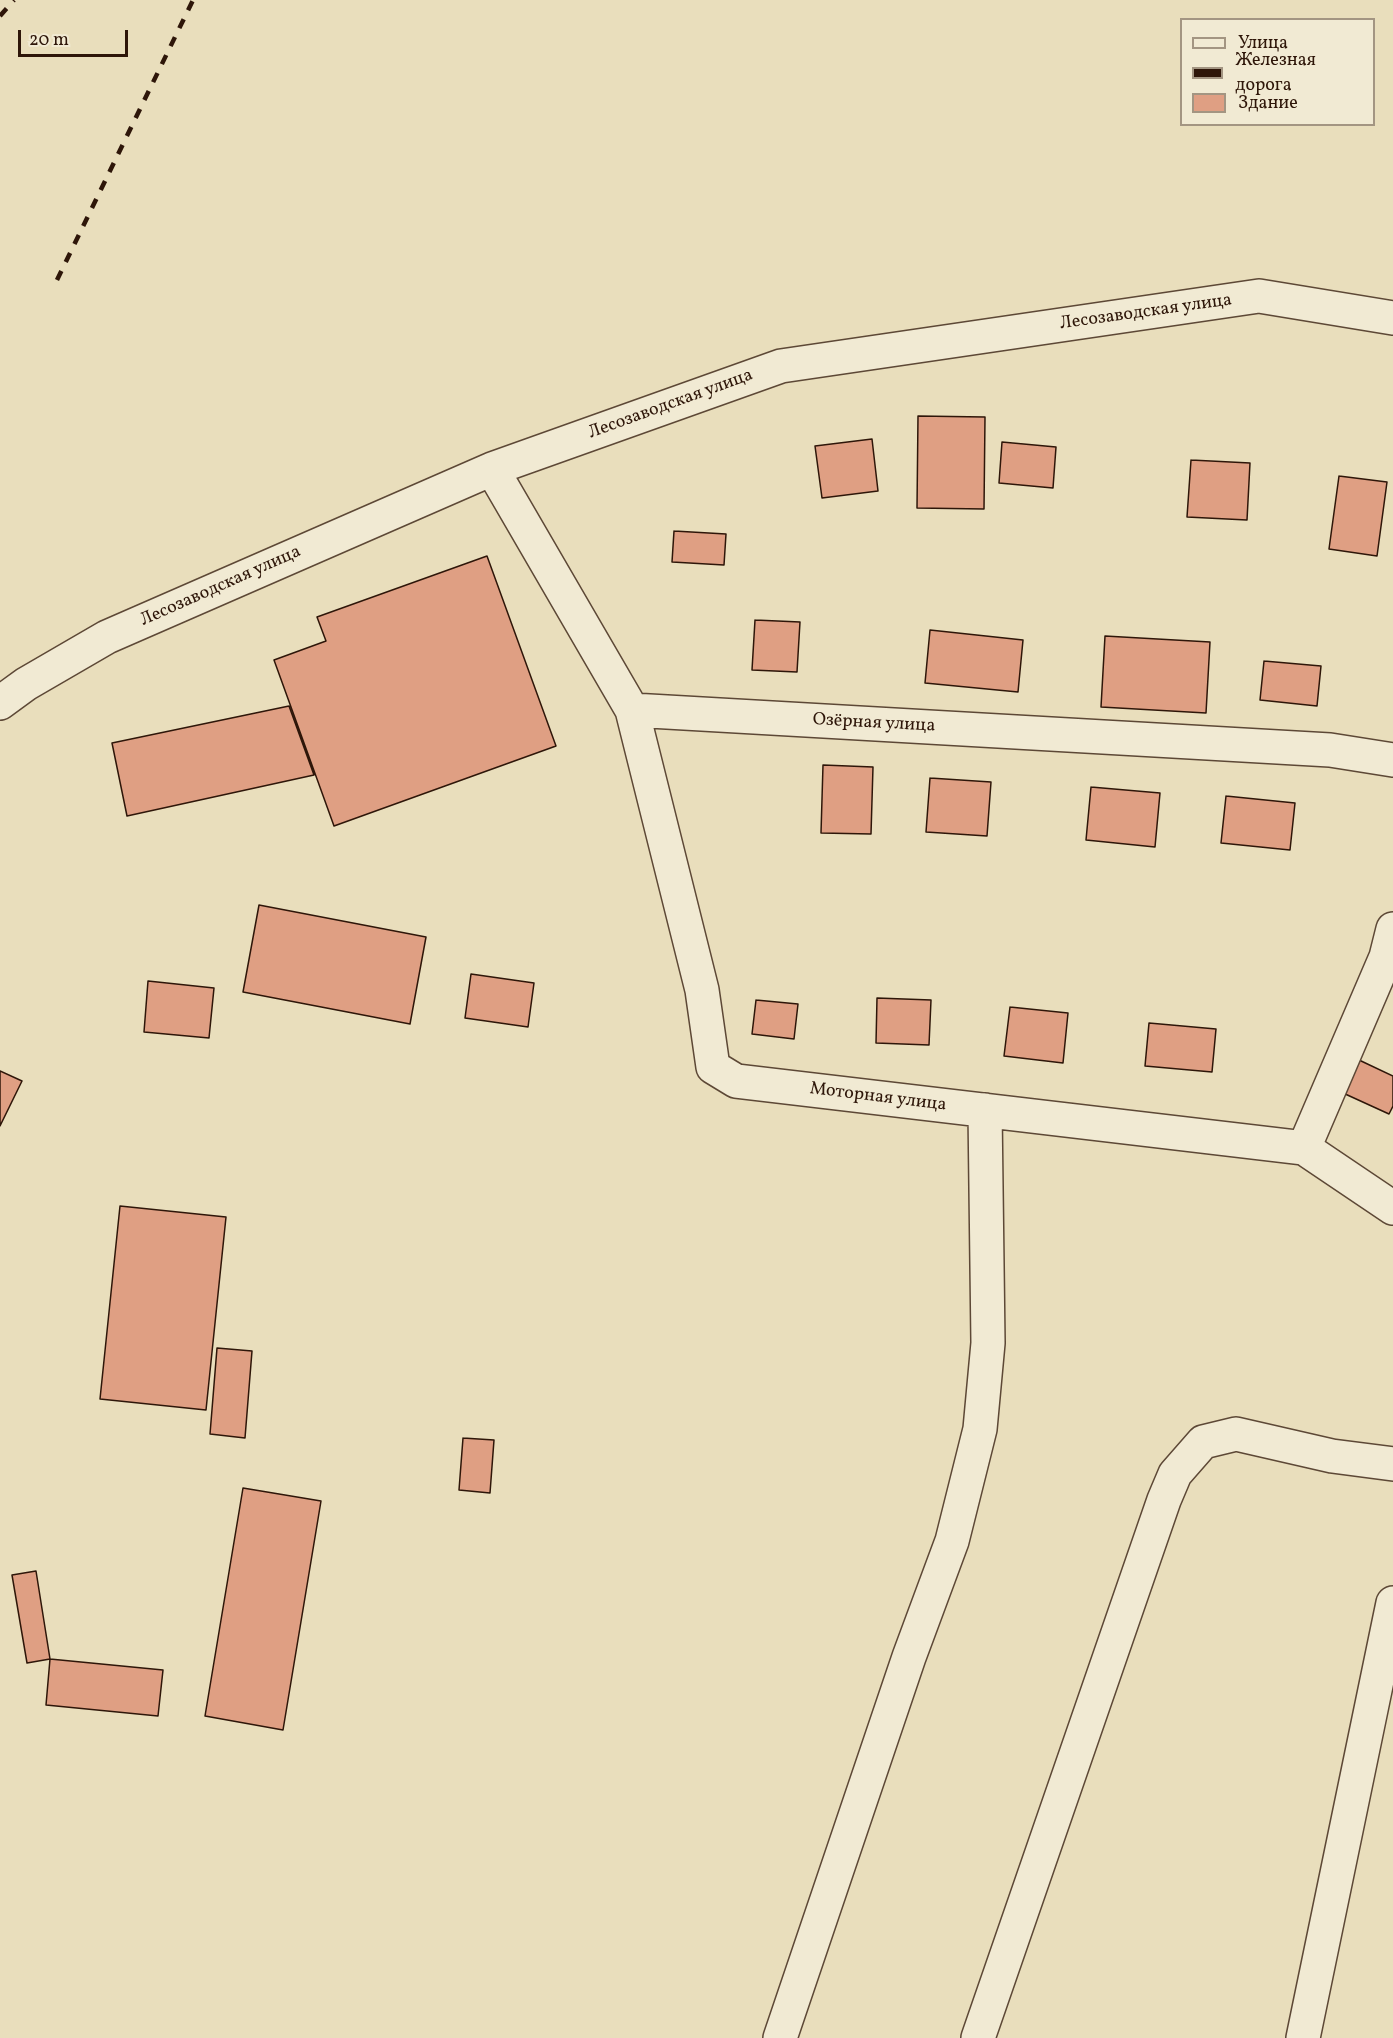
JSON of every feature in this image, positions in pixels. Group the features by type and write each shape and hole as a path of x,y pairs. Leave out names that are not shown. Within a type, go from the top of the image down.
{"street":[{"name":"Лесозаводская улица","path":"0,703 26,684 107,637 492,469 781,366 1259,296 1393,318"},
{"path":"492,469 632,710"},
{"name":"Озёрная улица","path":"632,710 1330,750 1393,760"},
{"name":"Моторная улица","path":"632,710 702,990 713,1067 736,1081 1304,1148 1393,1208"},
{"path":"1304,1148 1386,957 1393,929"},
{"path":"780,2038 909,1657 952,1541 980,1429 988,1343 985,1110"},
{"path":"978,2038 1156,1522 1175,1474 1203,1442 1236,1434 1332,1456 1393,1464"},
{"path":"1303,2038 1393,1603"}],"building":[{"path":"918,416 985,417 984,509 917,508"},
{"path":"872,439 878,491 822,498 815,446"},
{"path":"1002,442 1056,447 1053,488 999,483"},
{"path":"1191,460 1250,463 1247,520 1187,517"},
{"path":"1339,476 1387,482 1377,556 1329,549"},
{"path":"674,531 726,534 724,565 672,562"},
{"path":"487,556 556,746 334,826 274,660 326,641 317,617"},
{"path":"755,620 800,622 797,672 752,670"},
{"path":"930,630 1023,640 1018,692 925,683"},
{"path":"1105,636 1210,642 1206,713 1101,707"},
{"path":"1264,661 1321,666 1317,706 1260,700"},
{"path":"289,706 314,775 127,816 112,743"},
{"path":"823,765 873,767 871,834 821,833"},
{"path":"930,778 991,782 987,836 926,832"},
{"path":"1091,787 1160,793 1155,847 1086,840"},
{"path":"1226,796 1295,803 1290,850 1221,843"},
{"path":"259,905 426,937 410,1024 243,992"},
{"path":"471,974 534,983 528,1027 465,1018"},
{"path":"148,981 214,988 209,1038 144,1032"},
{"path":"877,998 931,1000 929,1045 876,1043"},
{"path":"756,1000 798,1004 794,1039 752,1034"},
{"path":"1010,1007 1068,1013 1063,1063 1004,1056"},
{"path":"1149,1023 1216,1029 1212,1072 1145,1066"},
{"path":"1359,1060 1393,1076 1393,1106 1389,1114 1343,1093"},
{"path":"0,1071 22,1081 0,1126"},
{"path":"120,1206 226,1217 206,1410 100,1399"},
{"path":"217,1348 252,1351 245,1438 210,1434"},
{"path":"463,1438 494,1440 490,1493 459,1490"},
{"path":"243,1488 321,1501 283,1730 205,1716"},
{"path":"36,1571 50,1659 27,1663 12,1575"},
{"path":"50,1659 163,1670 158,1716 46,1705"}],"railway":[{"path":"0,16 14,0"},
{"path":"57,280 193,0"}]}
